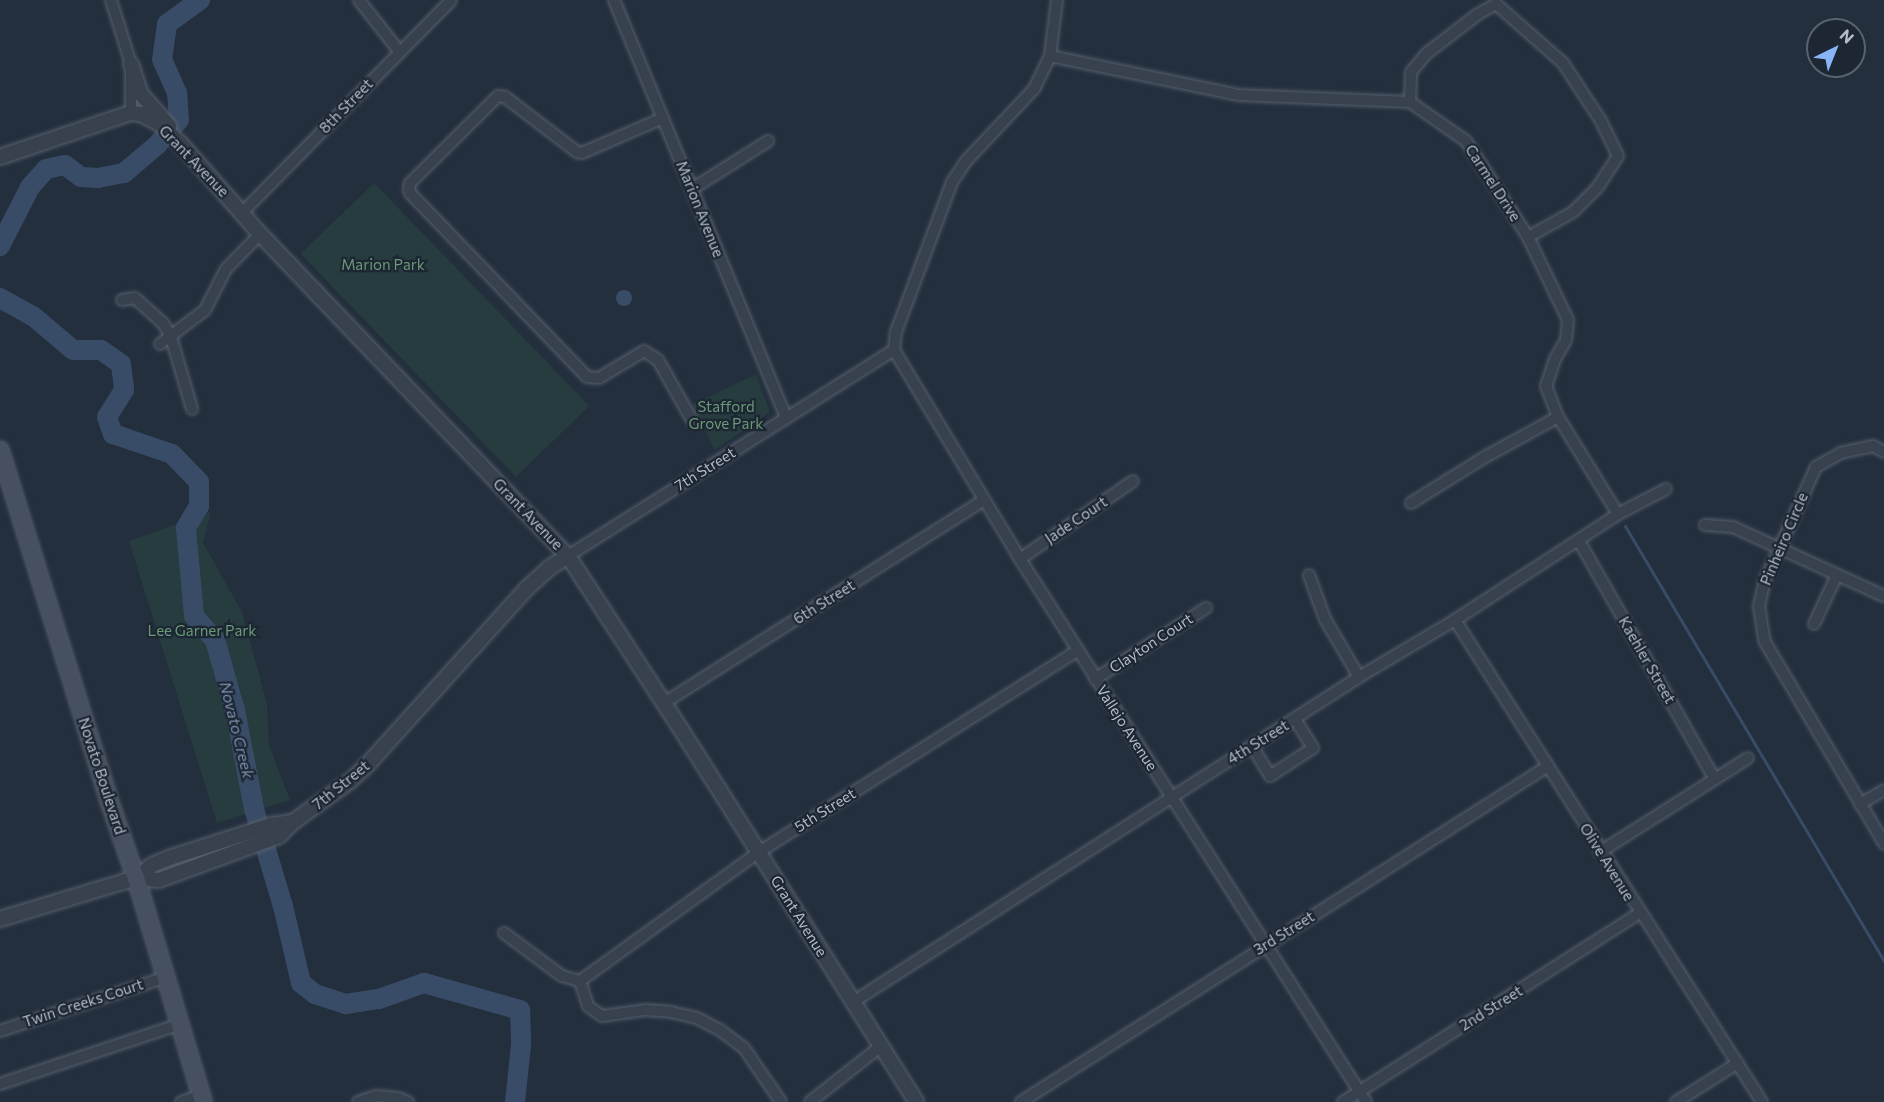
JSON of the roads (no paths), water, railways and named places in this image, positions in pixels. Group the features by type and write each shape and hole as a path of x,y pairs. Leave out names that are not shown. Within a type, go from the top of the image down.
{"main road":[{"name":"Novato Boulevard","path":"0,450 111,806 136,878 202,1099"}],"street":[{"path":"0,158 131,113 131,64 111,0"},
{"path":"359,0 399,51"},
{"name":"8th Street","path":"242,213 451,0"},
{"name":"Marion Avenue","path":"614,0 786,418"},
{"path":"894,350 896,332 952,182 967,160 1034,89 1050,56 1057,0"},
{"path":"1050,56 1238,95 1410,102 1411,72 1426,54 1478,14 1496,4 1563,63 1601,121 1618,156 1598,187 1573,212 1528,237"},
{"name":"Grant Avenue","path":"131,64 141,94 180,143 260,234 568,556 759,852 916,1102"},
{"path":"663,118 582,153 577,152 505,97 498,96 410,183 409,189 410,193 587,377 599,378 644,351 657,360 692,420"},
{"name":"Carmel Drive","path":"1410,102 1466,141 1528,237 1568,320 1566,340 1555,359 1546,386 1558,417 1618,514"},
{"name":"Grant Avenue","path":"131,113 148,117 165,125"},
{"path":"692,189 768,141"},
{"path":"160,345 205,310 226,269 260,234"},
{"path":"122,300 135,298 163,323 171,337 192,409"},
{"name":"7th Street","path":"136,878 159,880 243,851 275,830 293,822 356,775 527,588 549,568 894,350"},
{"name":"Vallejo Avenue","path":"894,350 1095,679 1366,1102"},
{"path":"1411,503 1558,417"},
{"name":"Pinheiro Circle","path":"1884,452 1873,446 1841,453 1816,467 1761,595 1759,616 1762,632 1884,843"},
{"name":"Jade Court","path":"1020,559 1133,481"},
{"name":"4th Street","path":"854,1002 1359,677 1455,620 1618,514 1666,489"},
{"name":"6th Street","path":"664,703 984,500"},
{"path":"1705,525 1733,527 1884,596"},
{"name":"Kaehler Street","path":"1579,541 1715,779"},
{"path":"1815,624 1837,574"},
{"path":"1309,575 1325,619 1359,677"},
{"name":"Clayton Court","path":"1095,679 1206,608"},
{"name":"Olive Avenue","path":"1455,620 1600,852 1762,1102"},
{"name":"5th Street","path":"580,981 759,852 1078,650"},
{"path":"1252,746 1270,776 1313,748 1294,719"},
{"path":"1600,852 1748,759"},
{"name":"3rd Street","path":"1021,1102 1548,766"},
{"path":"1860,804 1884,790"},
{"name":"7th Street","path":"136,878 152,865 168,858 237,836 275,830"},
{"path":"0,919 136,878"},
{"name":"2nd Street","path":"1343,1102 1640,913"},
{"path":"504,933 562,976 580,981 588,1006 602,1016 645,1010 671,1012 697,1018 720,1030 744,1048 781,1102"},
{"name":"Twin Creeks Court","path":"0,1030 166,977"},
{"path":"0,1084 180,1024"},
{"path":"810,1102 881,1046"},
{"path":"1676,1102 1738,1063"},
{"path":"358,1102 376,1096 398,1098 408,1102"},
{"path":"181,1102 202,1099"}],"water":[{"path":"624,290 630,292 632,298 630,304 624,306 618,304 616,298 618,292"}],"waterway":[{"name":"Novato Creek","path":"0,246 30,187 46,169 65,165 81,177 98,178 124,173 157,145 179,120 177,93 162,60 167,24 200,0"},
{"name":"Novato Creek","path":"0,298 33,316 73,350 101,350 121,364 124,390 107,417 113,434 172,454 199,482 199,506 186,528 194,616 215,640 235,710 254,809 283,906 301,983 315,994 346,1004 379,999 424,983 520,1010 521,1045 515,1102"},
{"path":"1625,526 1884,961"}],"park label":[{"name":"Marion Park","path":"383,265"},
{"name":"Stafford Grove Park","path":"726,414"},
{"name":"Lee Garner Park","path":"202,631"}]}
